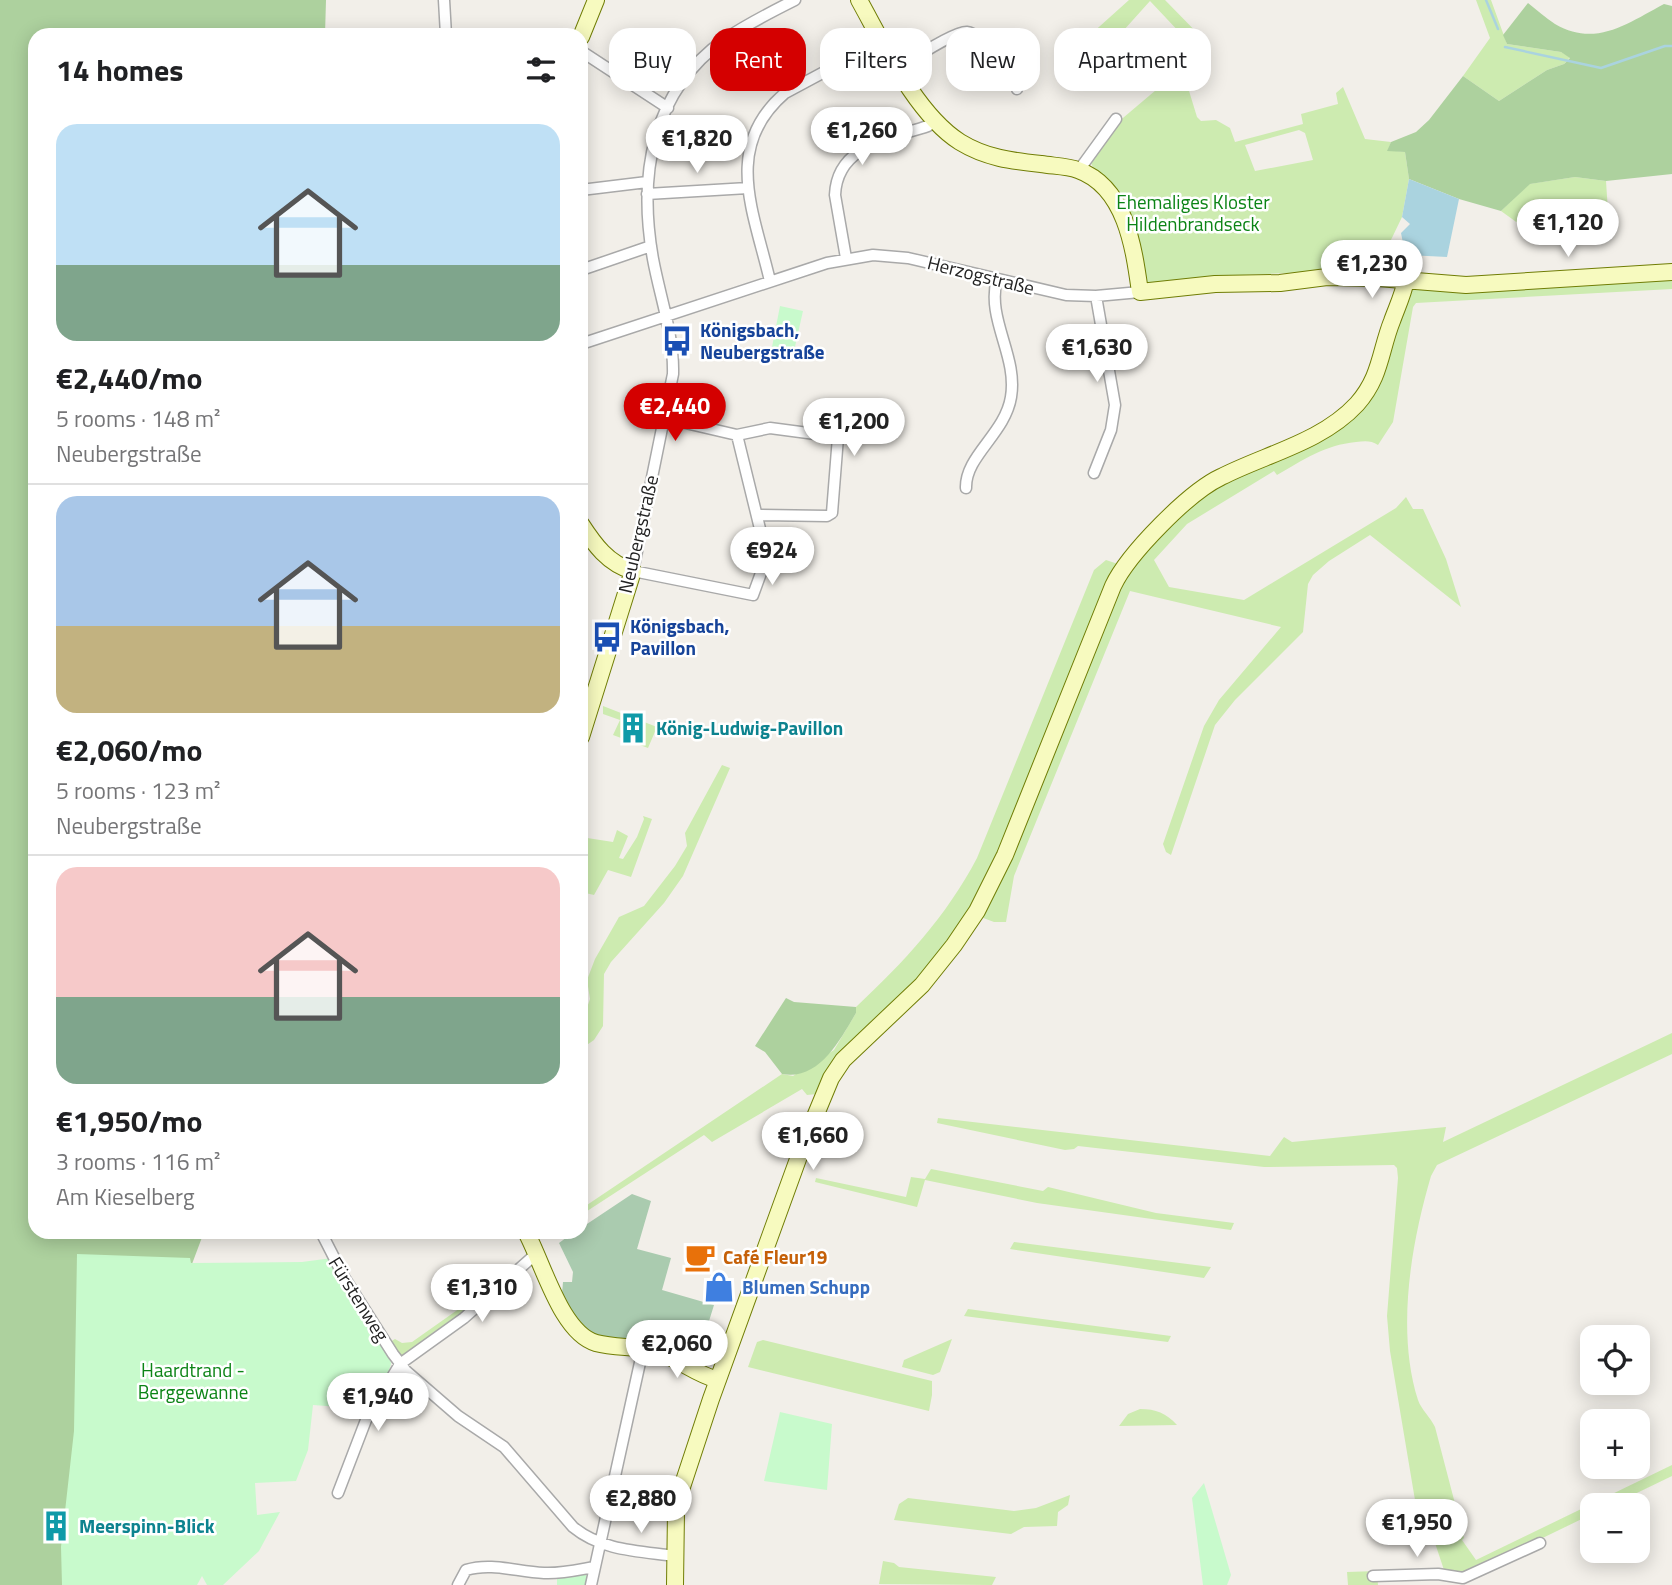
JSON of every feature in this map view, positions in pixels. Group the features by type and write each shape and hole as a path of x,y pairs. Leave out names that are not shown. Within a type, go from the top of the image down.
{"street":[{"path":"444,0 446,28"},
{"path":"585,28 596,0"},
{"name":"Neubergstraße","path":"588,715 633,571 673,363 651,246 647,194 650,154 667,108 687,76 711,51 742,28 794,0"},
{"path":"859,0 875,28"},
{"path":"588,56 667,108"},
{"path":"770,281 748,188 748,146 757,125 773,103 796,86 820,73"},
{"path":"913,91 935,121 959,141 991,157 1079,170 1098,182 1118,207 1135,258 1140,292"},
{"path":"1079,170 1116,119"},
{"path":"846,258 835,195 835,186 842,166 863,148 928,126 935,121"},
{"path":"588,189 647,181"},
{"path":"647,194 748,188"},
{"path":"588,268 651,246"},
{"name":"Herzogstraße","path":"588,342 770,281 846,258 873,255 896,256 1066,295 1096,296 1215,284 1280,284 1327,277 1466,285 1672,272"},
{"path":"966,488 967,472 1003,422 1012,394 1010,366 993,302 997,279"},
{"path":"674,1585 679,1496 711,1399 802,1148 831,1078 843,1060 932,974 989,890 1121,570 1156,531 1217,478 1315,435 1350,410 1364,395 1381,364 1391,322 1390,300 1399,280"},
{"path":"1094,473 1111,430 1115,405 1096,296"},
{"path":"664,418 737,435 770,428 835,435 840,441 830,515 757,515"},
{"path":"588,545 616,565 633,571 753,595 761,573 763,541 737,435"},
{"name":"Fürstenweg","path":"324,1239 332,1257 400,1364 446,1407 504,1447 573,1527 600,1544"},
{"path":"530,1239 563,1312 580,1334 598,1343 643,1349 679,1360 704,1376 718,1380"},
{"path":"338,1493 366,1420 400,1364 464,1318 537,1253"},
{"path":"591,1585 643,1349"},
{"path":"1373,1576 1438,1574 1458,1581 1540,1543"},
{"path":"600,1544 675,1556"},
{"path":"458,1585 466,1570 478,1567 498,1566 545,1573 594,1567"}],"green space":[{"path":"0,0 326,0 325,28 28,28 28,1239 201,1239 192,1264 139,1585 0,1585"},
{"path":"1129,0 1165,0 1192,28 1175,28 1150,1 1126,28 1098,28"},
{"path":"1476,0 1491,0 1507,44 1561,52 1570,57 1564,64 1547,70 1499,101 1463,76 1490,38"},
{"path":"1528,3 1555,24 1584,34 1611,30 1664,4 1672,6 1672,174 1606,181 1575,177 1530,184 1501,211 1459,199 1409,179 1405,152 1387,151 1391,142 1416,132 1429,120 1463,76 1499,101 1570,58 1561,52 1507,44 1503,35"},
{"name":"Ehemaliges Kloster Hildenbrandseck","path":"1343,87 1365,139 1391,142 1388,150 1405,152 1409,179 1402,217 1377,269 1243,275 1145,284 1091,163 1117,123 1155,91 1189,91 1197,117 1201,121 1216,120 1230,128 1235,142 1303,124 1301,114 1338,104 1336,93","holes":["1299,130 1305,133 1313,160 1255,171 1245,145"]},
{"path":"1575,177 1606,181 1609,227 1547,244 1501,211 1529,184"},
{"path":"1672,276 1672,289 1416,303 1413,307 1393,422 1378,445 1367,441 1334,446 1277,475 1274,471 1187,524 1154,560 1169,587 1244,600 1396,508 1406,497 1413,509 1423,509 1446,559 1461,607 1370,535 1329,561 1313,575 1308,584 1303,632 1235,700 1215,725 1171,855 1166,852 1163,844 1204,726 1219,700 1281,627 1130,591 1014,876 1006,922 994,922 978,916 1119,584 1139,554 1216,482 1360,410 1408,286"},
{"path":"780,306 803,311 794,351 772,347"},
{"path":"1106,560 1118,564 988,880 936,961 817,1094 807,1095 802,1089 712,1142 704,1135 588,1210 588,1204 782,1074 793,1076 834,1050 856,1013 856,1007 923,938 952,900 977,858 1094,570"},
{"path":"603,706 657,727 648,748 613,735 620,720 603,714"},
{"path":"722,765 730,768 683,876 664,903 611,962 604,974 603,1026 588,1044 588,977 595,959 619,917 644,906 675,866 687,846 685,833"},
{"path":"643,816 652,819 631,877 608,870 594,895 588,894 588,838 613,842 617,830 628,836 619,858 623,859 637,837"},
{"path":"786,998 794,1002 856,1007 850,1024 827,1056 807,1071 795,1074 782,1074 765,1052 755,1046"},
{"path":"1672,1033 1672,1054 1437,1165 1431,1176 1412,1259 1407,1317 1408,1345 1418,1400 1435,1427 1464,1538 1462,1540 1476,1560 1580,1510 1580,1520 1479,1569 1458,1573 1444,1570 1435,1543 1417,1512 1390,1351 1387,1316 1398,1178 1394,1165 1264,1167 1078,1146 1065,1150 937,1123 938,1118 1270,1156 1284,1137 1292,1142 1446,1127 1443,1142"},
{"path":"931,1169 1043,1191 1048,1187 1156,1213 1234,1223 1231,1230 1037,1203 925,1180 917,1207 815,1182 816,1178 906,1197 911,1177 925,1179"},
{"path":"632,1194 651,1201 637,1249 671,1258 662,1290 714,1305 696,1363 647,1343 594,1335 576,1321 562,1294 563,1282 572,1282 573,1272 559,1243 564,1239 588,1239 588,1223"},
{"path":"1014,1242 1211,1267 1204,1278 1010,1249"},
{"name":"Haardtrand - Berggewanne","path":"77,1254 190,1258 191,1263 302,1262 332,1258 390,1357 391,1364 382,1392 360,1381 353,1408 313,1405 308,1450 296,1481 255,1483 257,1515 280,1512 259,1551 223,1585 207,1585 202,1576 197,1585 62,1585 61,1547 74,1431"},
{"path":"497,1282 496,1289 404,1356 398,1354 390,1342 395,1339 402,1343 412,1342"},
{"path":"968,1309 1171,1336 1168,1342 964,1316"},
{"path":"952,1339 940,1372 933,1375 902,1367 904,1360"},
{"path":"763,1340 932,1381 929,1411 748,1367 757,1342"},
{"path":"1140,1409 1160,1413 1177,1425 1119,1426 1128,1414"},
{"path":"780,1412 832,1424 827,1490 764,1481"},
{"path":"1672,1465 1672,1476 1637,1493 1614,1493 1643,1479 1650,1479 1650,1476"},
{"path":"1204,1483 1231,1575 1227,1585 1203,1585 1192,1498"},
{"path":"1070,1495 1068,1505 1058,1512 1057,1526 1024,1527 1011,1534 894,1520 899,1504 908,1498 1014,1511 1036,1508"},
{"path":"883,1561 899,1567 996,1577 992,1585 879,1584"},
{"path":"1377,1571 1378,1585 1348,1585 1347,1572"},
{"path":"587,1572 586,1585 557,1585 557,1576"}],"water":[{"path":"1409,179 1459,199 1447,257 1404,253 1408,250 1401,233 1410,224 1402,217"}],"waterway":[{"path":"1486,0 1498,29"},
{"path":"1505,47 1601,68 1672,46"}],"place":[{"name":"Königsbach, Neubergstraße","path":"677,341"},
{"name":"Königsbach, Pavillon","path":"607,637"},
{"name":"König-Ludwig-Pavillon","path":"633,728"},
{"name":"Café Fleur19","path":"700,1257"},
{"name":"Blumen Schupp","path":"719,1287"},
{"name":"Meerspinn-Blick","path":"56,1526"}]}
